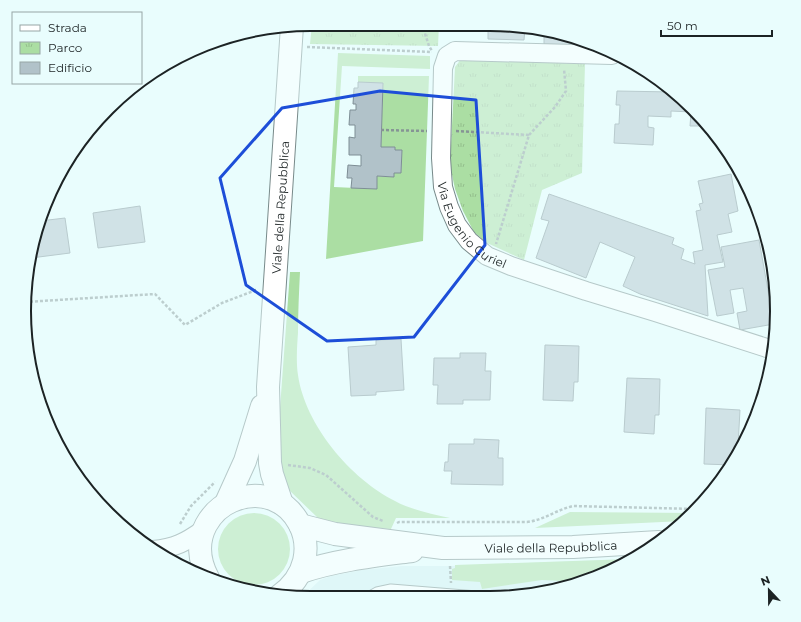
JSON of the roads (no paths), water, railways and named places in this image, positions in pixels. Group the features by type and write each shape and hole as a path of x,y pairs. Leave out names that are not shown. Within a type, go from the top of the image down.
{"street":[{"name":"Viale della Repubblica","path":"282,504 270,463 268,388 292,32"},
{"name":"Via Eugenio Curiel","path":"599,53 455,51 447,56 442,73 441,158 443,187 449,207 457,225 469,241 487,256 505,264 586,292 655,312 768,348"},
{"name":"Viale della Repubblica","path":"226,503 245,461 268,388"},
{"path":"204,570 200,557 200,543 203,530 209,519 226,503 240,498 254,496 268,498 282,504 292,513 305,536 305,561 301,572 292,586 288,590"},
{"name":"Viale della Repubblica","path":"300,525 335,534 446,557"},
{"path":"165,550 181,544 203,530"},
{"name":"Viale della Repubblica","path":"301,572 342,560 446,557 648,543"}],"lane":[{"path":"382,591 391,589 416,591"}]}
